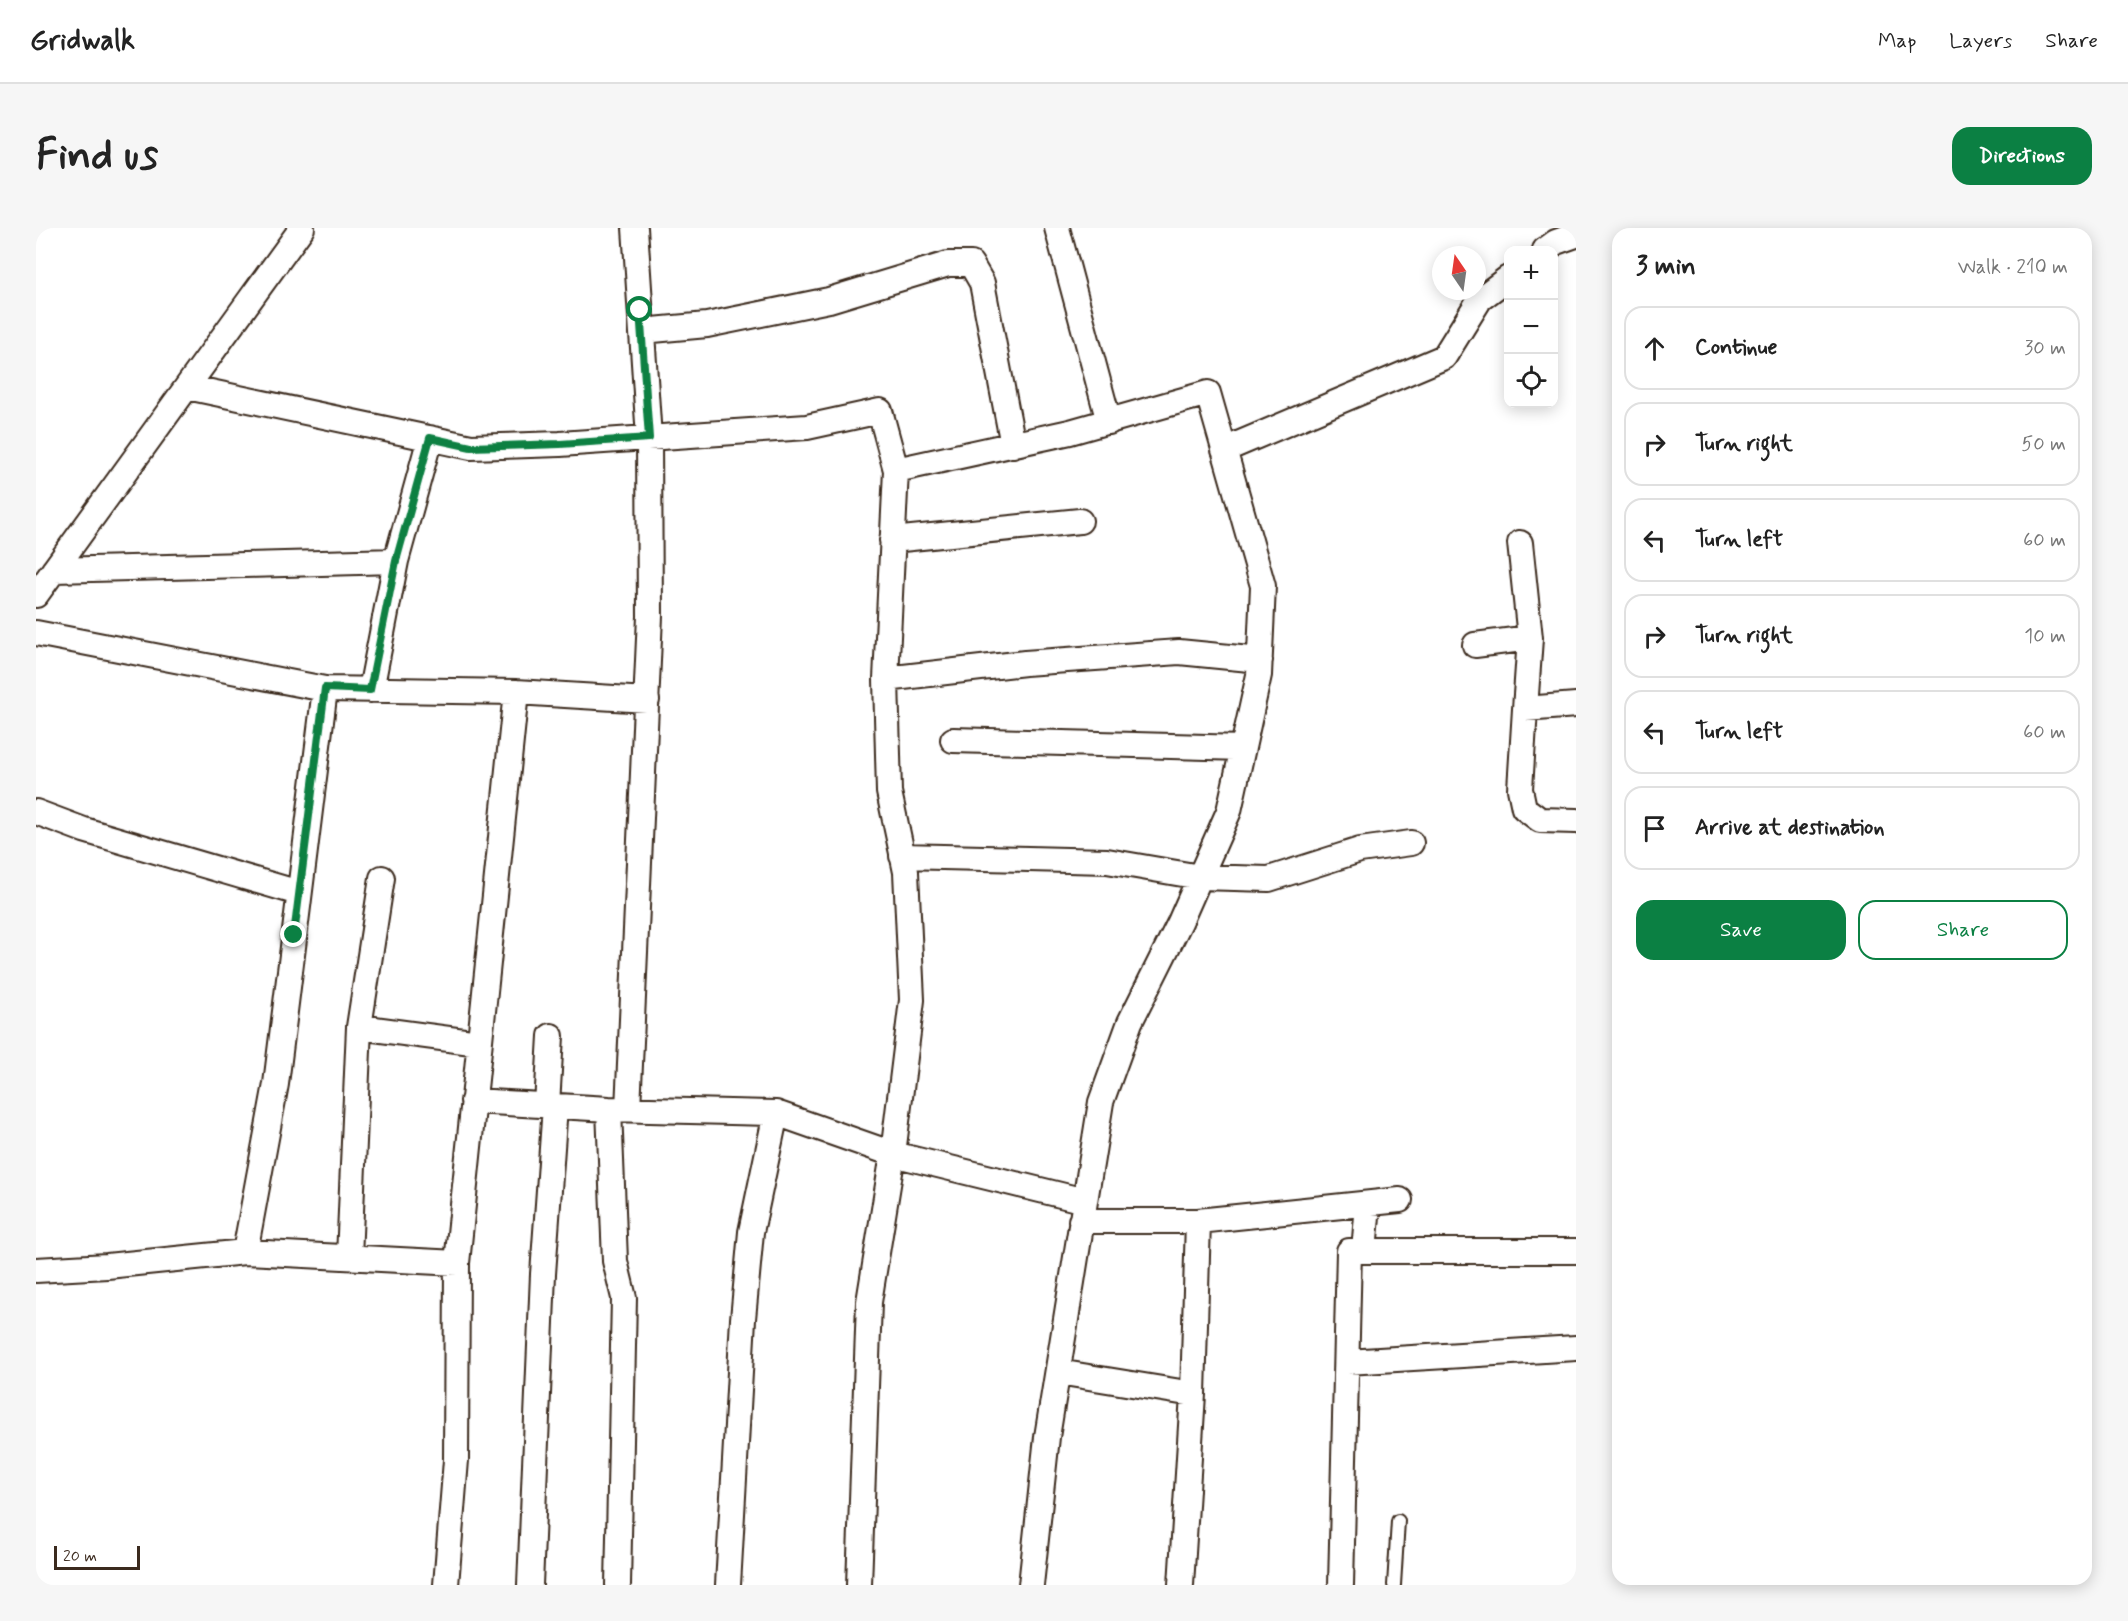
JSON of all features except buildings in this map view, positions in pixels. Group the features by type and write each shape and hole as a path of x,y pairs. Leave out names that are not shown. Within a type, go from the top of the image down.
{"street":[{"path":"36,595 302,228"},
{"path":"618,1585 624,1298 615,1261 619,1109 647,700 650,616 649,438 635,228"},
{"path":"1057,228 1108,422"},
{"path":"1550,246 1576,235"},
{"path":"642,331 707,325 830,300 948,264 971,264 982,284 1013,445"},
{"path":"1224,450 1444,357 1480,299 1504,282"},
{"path":"187,387 471,447 560,444 807,427 880,411 896,470 886,679 889,792 906,872 912,1000 893,1154 869,1302 859,1585"},
{"path":"896,470 1070,432 1208,393 1263,586 1259,675 1229,811 1180,922 1130,1022 1101,1102 1047,1437 1031,1585"},
{"path":"370,690 396,561 430,438"},
{"path":"892,540 1080,521"},
{"path":"1520,543 1530,638 1520,789 1524,808 1540,820 1576,821"},
{"path":"54,570 396,561"},
{"path":"36,633 325,688 516,692 647,700"},
{"path":"1476,645 1530,638"},
{"path":"886,679 1025,663 1179,652 1260,660"},
{"path":"245,1252 276,1084 325,688"},
{"path":"447,1585 456,1460 457,1263 516,692"},
{"path":"1525,709 1576,705"},
{"path":"953,740 1243,748"},
{"path":"36,812 84,830 299,893"},
{"path":"903,856 1107,861 1200,877 1269,879 1360,850 1412,843"},
{"path":"349,1257 359,1027 382,878"},
{"path":"359,1027 479,1042"},
{"path":"530,1585 551,1105 551,1036"},
{"path":"473,1101 619,1109 776,1113 893,1154 1083,1211 1198,1221 1400,1200"},
{"path":"728,1585 743,1319 751,1232 776,1113"},
{"path":"1364,1251 1368,1204"},
{"path":"1181,1585 1193,1394 1198,1221"},
{"path":"1341,1585 1349,1251 1576,1251"},
{"path":"36,1270 107,1266 245,1252 457,1263"},
{"path":"1347,1362 1576,1348"},
{"path":"1058,1372 1193,1394"}],"lane":[{"path":"1394,1585 1398,1521"}],"route":[{"path":"294,935 325,688 370,690 396,561 430,438 471,447 649,438 640,310"}]}
